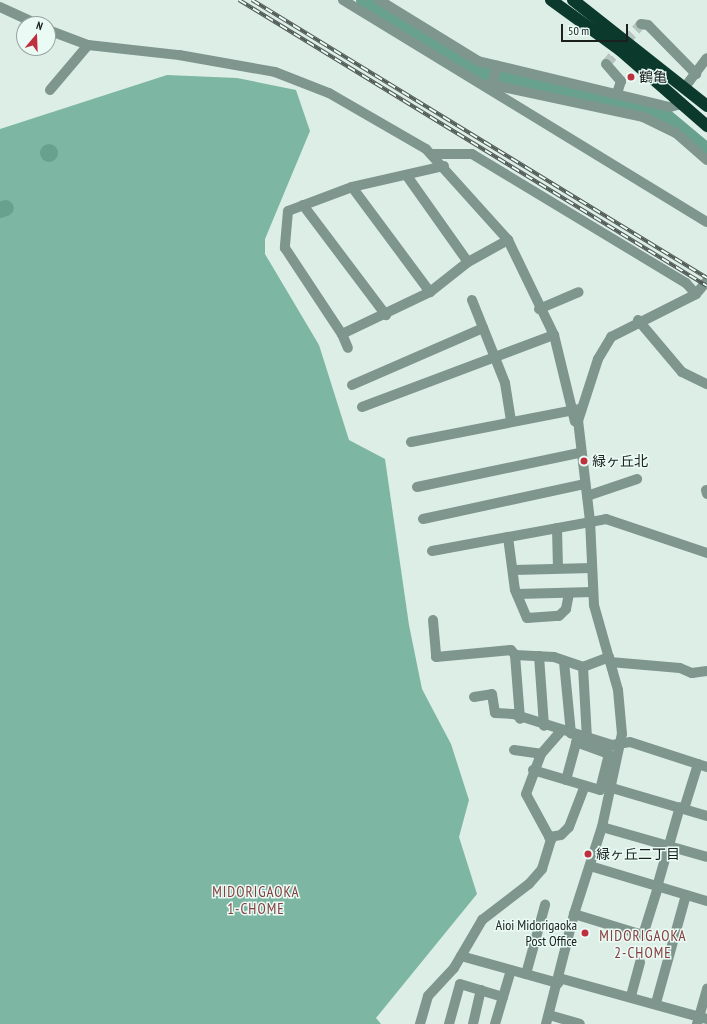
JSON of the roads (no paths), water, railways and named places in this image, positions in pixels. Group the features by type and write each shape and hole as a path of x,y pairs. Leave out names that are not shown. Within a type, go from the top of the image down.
{"highway":[{"path":"551,0 620,50 707,126"},
{"path":"573,0 685,87 707,106"}],"street":[{"path":"343,0 487,84 707,222"},
{"path":"379,0 478,61 617,93 670,107 682,104"},
{"path":"0,7 20,16"},
{"path":"641,24 648,25 696,74"},
{"path":"56,33 88,45 179,55 275,72 329,93 431,154 444,166 508,240 539,308 554,335 577,409 577,433 590,521 593,592 620,703 621,742 612,788 602,827 574,914 559,981 547,1020 580,1024"},
{"path":"50,90 88,45"},
{"path":"685,87 707,58"},
{"path":"606,64 622,81 617,93"},
{"path":"487,84 496,66"},
{"path":"487,84 643,117 676,133 707,160"},
{"path":"431,154 472,154 686,283 696,294"},
{"path":"348,348 342,334 285,248 288,211 303,204 352,187 407,176 444,166"},
{"path":"407,176 468,262"},
{"path":"352,187 430,292"},
{"path":"303,204 386,315"},
{"path":"342,334 386,315 430,292 468,262 508,240"},
{"path":"577,409 606,344 618,331 638,320 696,294 707,281"},
{"path":"539,308 579,292"},
{"path":"472,300 497,359 511,422"},
{"path":"638,320 682,372 707,384"},
{"path":"352,385 484,328"},
{"path":"362,408 497,359 554,335"},
{"path":"411,442 577,409"},
{"path":"417,487 580,453"},
{"path":"587,496 637,479"},
{"path":"423,519 585,484"},
{"path":"432,551 590,521 618,521 707,553"},
{"path":"557,528 558,568"},
{"path":"508,537 517,594 527,618 559,616 566,609 569,593"},
{"path":"514,570 592,568"},
{"path":"517,594 593,592"},
{"path":"433,620 436,657 511,650 515,655 520,719"},
{"path":"515,655 539,656 583,667 610,660 680,668 692,673 707,671"},
{"path":"539,656 544,726"},
{"path":"564,662 578,737"},
{"path":"566,780 578,737 583,667"},
{"path":"474,697 492,694 495,713 578,737 612,745 621,742 637,744 702,765 682,808 668,846 644,934 574,914"},
{"path":"420,1024 428,996 461,956 482,920 529,884 542,869 549,837 526,794 533,770 540,754 560,732"},
{"path":"533,770 566,780 584,788 600,790 609,754 578,737"},
{"path":"514,750 540,754"},
{"path":"549,837 561,835 569,827 584,788"},
{"path":"612,788 707,816"},
{"path":"602,827 707,857"},
{"path":"590,866 707,901"},
{"path":"656,1003 686,895"},
{"path":"526,974 546,905"},
{"path":"461,956 526,974 631,996 656,1003 701,1020 707,988"},
{"path":"631,996 640,962"},
{"path":"495,1024 512,970"},
{"path":"449,1024 460,984 503,997"},
{"path":"473,1024 481,990"}],"waterway":[{"path":"364,0 486,74 638,106 666,117 707,151"},
{"path":"0,210 6,208"}],"tunnel":[{"path":"606,64 641,24"}],"railway":[{"path":"239,0 707,286"},
{"path":"252,0 707,278"}],"place":[{"name":"鶴亀","path":"631,77"},
{"name":"緑ヶ丘北","path":"584,461"},
{"name":"緑ヶ丘二丁目","path":"588,854"},
{"name":"Aioi Midorigaoka Post Office","path":"585,933"}],"district":[{"name":"MIDORIGAOKA 1-CHOME","path":"256,900"},
{"name":"MIDORIGAOKA 2-CHOME","path":"643,944"}]}
